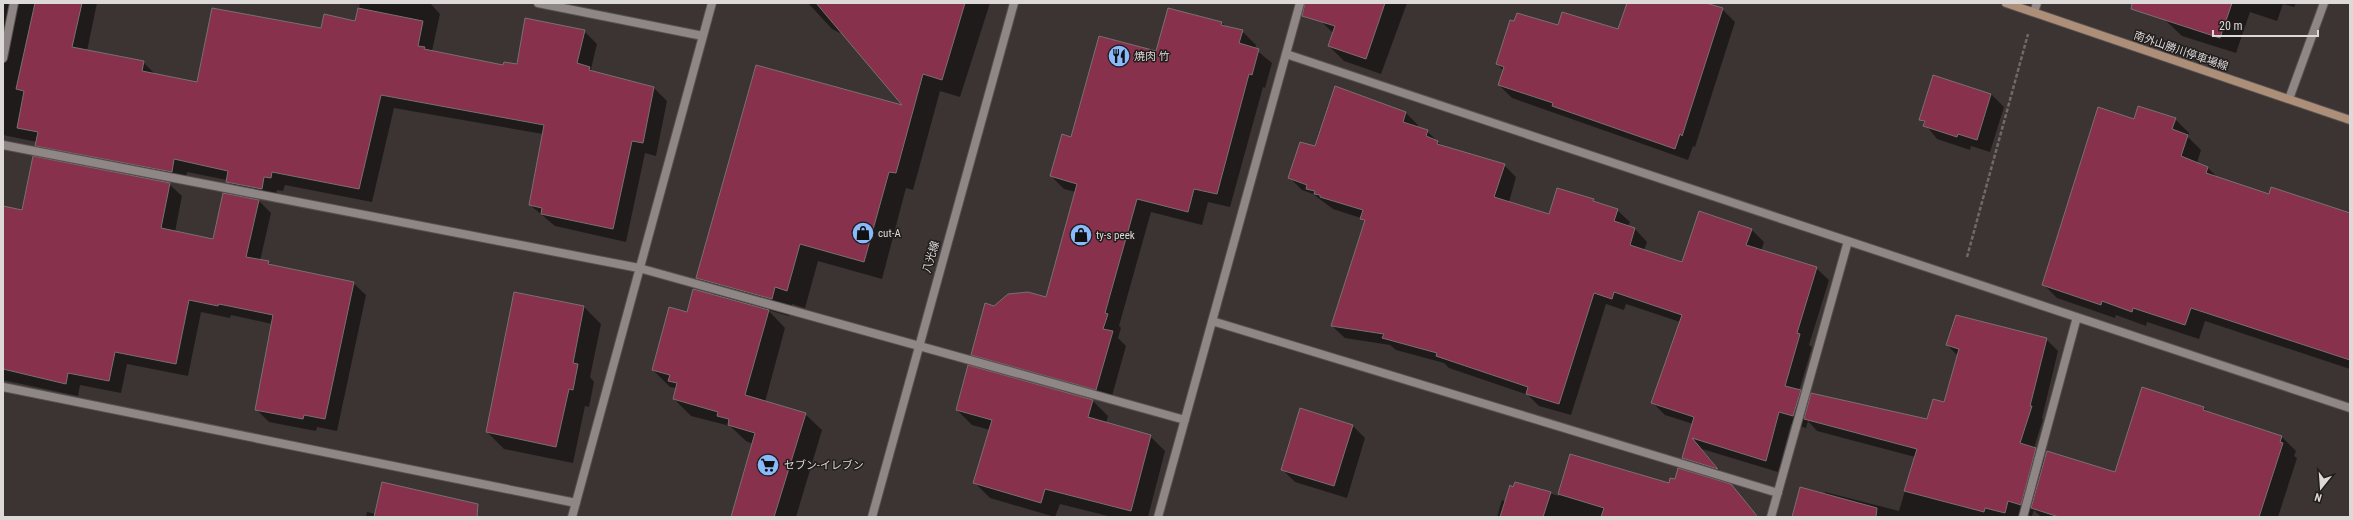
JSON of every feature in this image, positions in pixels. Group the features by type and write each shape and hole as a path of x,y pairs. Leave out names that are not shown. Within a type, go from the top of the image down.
{"main road":[{"name":"南外山勝川停車場線","path":"2006,3 2350,120"}],"street":[{"path":"3,58 14,3"},
{"path":"538,3 703,36"},
{"path":"572,517 638,268 712,3"},
{"name":"八光線","path":"872,517 918,345 1014,3"},
{"path":"1158,517 1300,3"},
{"path":"2034,12 2037,3"},
{"path":"2289,99 2324,3"},
{"path":"1286,54 2350,408"},
{"path":"3,145 638,268 1184,420"},
{"path":"1771,517 1848,241"},
{"path":"2023,517 2077,317"},
{"path":"1212,321 1778,493"},
{"path":"3,387 576,503"}],"path":[{"path":"1961,279 2034,12"}],"building":[{"path":"35,3 82,3 72,47 144,61 142,71 197,82 212,8 321,28 324,14 355,21 358,8 423,21 418,46 425,47 424,49 503,65 504,62 517,64 525,18 585,30 577,63 590,67 589,70 654,87 643,143 632,141 613,229 541,214 542,208 529,205 544,125 381,95 359,189 272,172 271,178 264,177 262,189 226,182 228,171 174,159 172,172 35,146 38,132 17,128 24,91 16,89"},
{"path":"816,3 965,3 942,80 923,74 896,173 889,172 864,262 800,244 787,291 775,287 772,299 696,278 756,65 902,105"},
{"path":"1305,3 1385,3 1366,59 1328,46 1335,26 1302,16"},
{"path":"1627,3 1706,3 1723,8 1682,136 1680,134 1675,149 1552,106 1553,103 1498,85 1504,67 1496,64 1510,20 1514,21 1517,13 1558,25 1562,12 1618,29"},
{"path":"2132,3 2232,3 2220,38 2131,9"},
{"path":"1168,8 1222,22 1221,25 1243,30 1239,43 1259,49 1252,75 1249,74 1217,194 1194,189 1188,212 1137,199 1105,313 1108,314 1103,329 1113,331 1096,390 971,355 985,303 994,306 1008,294 1028,292 1046,297 1077,184 1050,176 1062,134 1071,137 1099,36 1156,51"},
{"path":"1933,75 1991,94 1977,140 1958,134 1957,137 1923,126 1925,121 1919,120"},
{"path":"1335,86 1406,112 1403,122 1428,130 1426,136 1438,141 1437,144 1505,164 1494,197 1549,214 1557,188 1594,199 1593,201 1618,209 1614,221 1635,228 1630,245 1682,262 1699,211 1752,229 1746,245 1817,267 1797,333 1800,334 1785,386 1801,390 1793,416 1779,412 1766,461 1692,438 1718,469 1682,458 1694,417 1651,403 1682,315 1614,292 1612,299 1594,293 1559,404 1526,394 1528,387 1436,356 1437,353 1382,338 1384,334 1331,326 1365,220 1360,219 1363,210 1320,197 1320,195 1314,194 1315,191 1306,189 1307,185 1288,178 1300,142 1315,146"},
{"path":"2138,106 2176,118 2172,129 2188,135 2181,156 2208,167 2206,173 2269,194 2271,187 2350,213 2350,360 2191,308 2185,325 2133,308 2132,312 2102,301 2101,305 2042,285 2098,107 2134,119"},
{"path":"33,156 170,183 161,228 213,239 223,193 259,200 246,257 269,261 268,264 354,282 325,419 304,415 303,419 255,410 273,315 219,304 218,306 189,300 176,364 115,352 109,381 68,373 66,384 3,369 3,206 22,210"},
{"path":"693,289 769,310 745,395 806,413 774,517 731,517 755,433 728,425 729,419 717,416 718,412 673,399 677,383 668,381 670,375 652,370 669,307 687,312"},
{"path":"514,292 584,306 573,363 578,364 573,390 569,389 556,447 486,432"},
{"path":"1956,315 2047,338 2030,406 2032,406 2020,443 2036,448 2021,505 2008,501 2005,513 1985,508 1984,512 1904,491 1917,449 1804,419 1811,393 1927,419 1933,399 1944,402 1959,349 1946,345"},
{"path":"968,365 1093,400 1088,417 1151,435 1131,511 1045,489 1041,503 973,483 992,420 956,410"},
{"path":"2142,387 2204,407 2203,410 2282,436 2280,442 2283,443 2259,517 2059,517 2031,508 2047,451 2115,472"},
{"path":"1300,408 1353,425 1334,486 1281,470"},
{"path":"1570,454 1669,483 1670,478 1675,479 1678,468 1731,484 1758,517 1601,517 1604,508 1558,494"},
{"path":"382,482 478,504 477,517 374,517"},
{"path":"1515,482 1551,492 1543,517 1500,517 1510,485 1513,487"},
{"path":"1800,487 1877,508 1876,517 1792,517"}],"place":[{"name":"焼肉 竹","path":"1119,56"},
{"name":"cut-A","path":"863,233"},
{"name":"ty-s peek","path":"1081,235"},
{"name":"セブン-イレブン","path":"768,465"}]}
